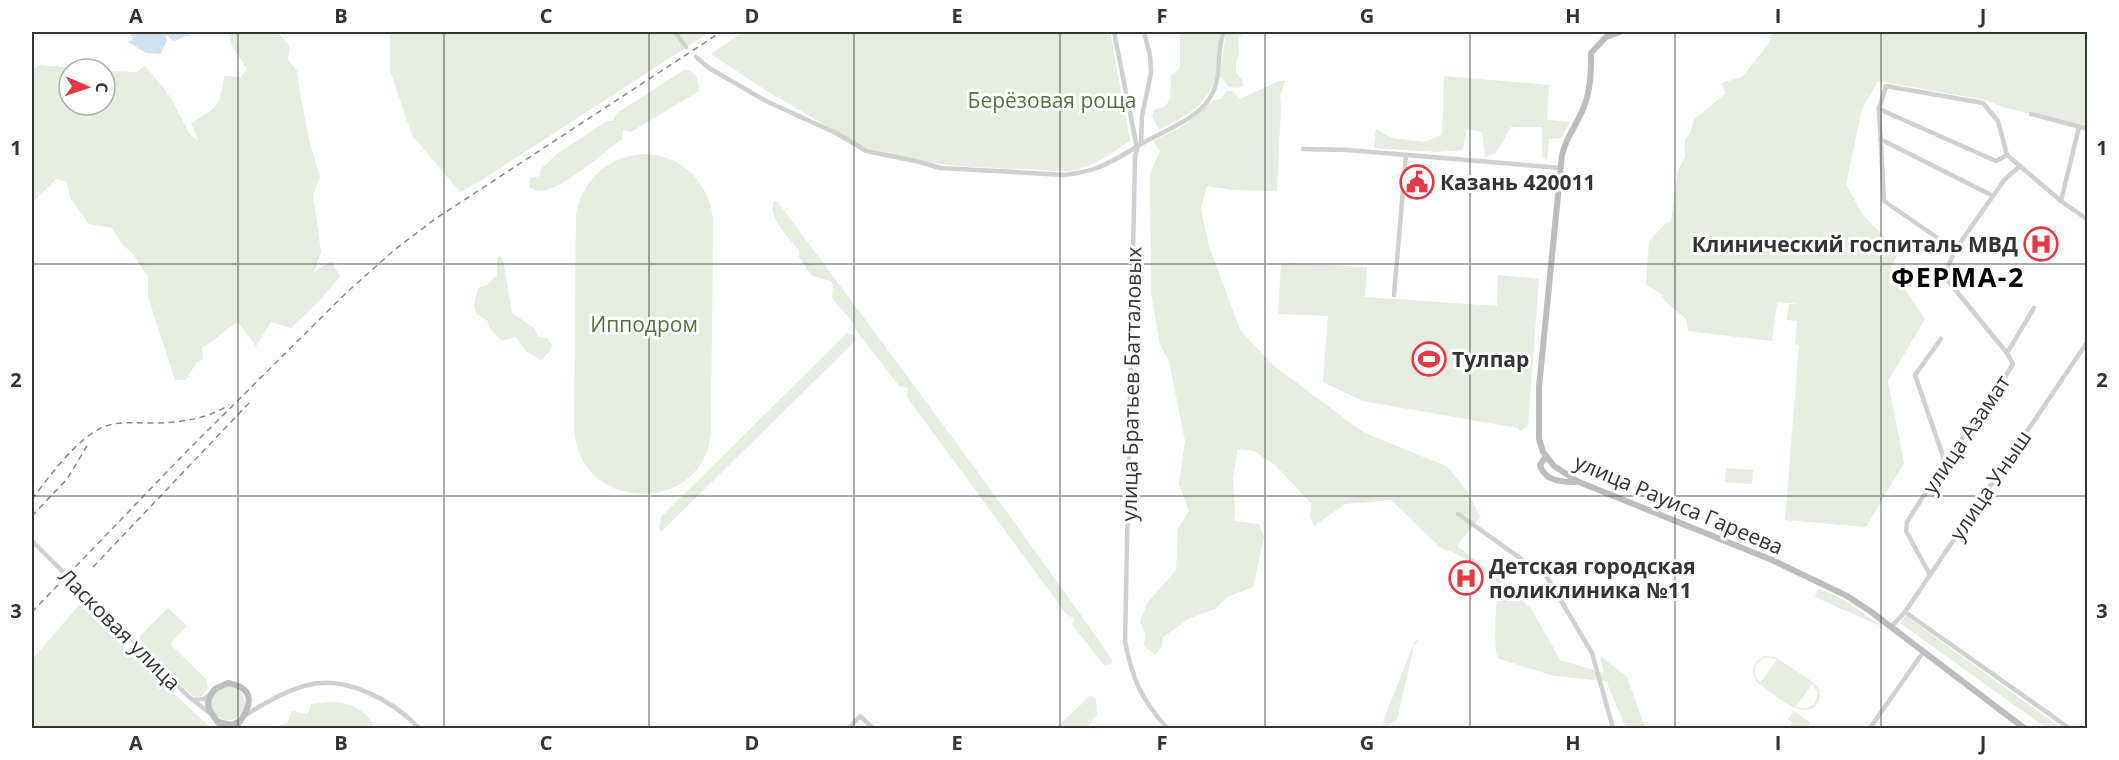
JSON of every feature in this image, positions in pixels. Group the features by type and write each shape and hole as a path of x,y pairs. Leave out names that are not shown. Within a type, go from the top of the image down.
{"street":[{"path":"675,32 686,47"},
{"name":"улица Братьев Батталовых","path":"1114,32 1139,146 1135,158 1125,642 1140,694 1167,729"},
{"path":"1139,146 1142,116 1151,73 1150,55 1144,32"},
{"path":"696,57 710,68 766,101 837,134 860,148 940,168 1065,175 1096,168 1191,117 1204,105 1213,92 1217,80 1221,38 1224,32"},
{"name":"улица Рауиса Гареева","path":"1620,32 1599,43 1591,52 1590,87 1585,106 1564,146 1560,168 1539,387 1539,439 1546,456 1554,466 1579,482 1772,560 1847,596 1924,651 2024,729"},
{"path":"1955,250 1884,201 1879,109 1886,86 1983,103 1998,121 2007,155 2061,201 2088,220"},
{"path":"1879,109 1996,161 2007,155"},
{"path":"2031,114 2088,129"},
{"path":"2061,201 2079,127"},
{"path":"1880,139 1994,196"},
{"path":"1303,149 1560,168"},
{"path":"1394,295 1406,155"},
{"name":"улица Азамат","path":"1930,575 1906,531 1907,522 1945,462 1987,405 2013,364 2007,353 1944,276 1955,250 2005,179 2020,166"},
{"path":"2007,353 2034,308"},
{"path":"1941,339 1915,375 1945,462"},
{"name":"улица Уныш","path":"1891,627 1905,612 2088,341"},
{"path":"1546,456 1540,465 1545,474 1554,480 1579,482"},
{"path":"1458,514 1547,577 1592,653 1613,729"},
{"name":"Ласковая улица","path":"32,541 189,697 211,714"},
{"path":"1905,612 2069,729"},
{"path":"1870,729 1924,651"},
{"path":"189,697 199,701 217,687 228,683 243,689 248,698 257,704 265,705"},
{"path":"216,721 232,725 265,705 307,685 335,684 379,698 394,707 419,729"},
{"path":"210,694 208,702 211,714 222,729"},
{"path":"235,729 248,710 248,698"},
{"path":"849,729 860,716 873,729"}],"green space":[{"path":"228,32 277,32 290,46 288,60 297,71 309,140 320,177 313,195 321,252 314,272 332,261 340,277 291,328 271,322 256,346 238,322 202,348 203,359 196,363 186,380 175,380 148,297 148,277 112,228 89,224 71,199 66,181 56,179 32,203 32,70 40,65 57,66 57,117 117,117 117,71 137,72 145,65 171,98 190,135 198,140 191,123 216,105 221,94 224,76 241,77 247,69 232,46"},
{"path":"390,32 710,32 460,192 412,135 390,70"},
{"name":"Берёзовая роща","path":"742,32 1110,32 1130,140 1093,164 1068,171 943,164 882,153 862,147 762,88 711,54"},
{"path":"1180,32 1221,32 1216,73 1208,93 1195,108 1159,130 1152,116 1154,110 1166,106 1170,98 1171,76 1180,67"},
{"path":"1226,32 1244,32 1238,38 1239,54 1236,61 1236,72 1243,86 1238,88 1229,87 1220,76"},
{"path":"1771,32 2087,32 2087,128 2002,107 1986,100 1878,81 1862,109 1846,184 1863,215 1899,252 1890,268 1925,319 1888,381 1904,463 1866,527 1785,520 1799,345 1795,344 1797,321 1787,320 1789,304 1799,304 1777,302 1772,341 1688,331 1686,319 1666,302 1661,294 1646,284 1649,241 1671,221 1678,170 1685,157 1685,139 1690,133 1694,119 1726,93 1721,83 1742,77 1770,42"},
{"path":"686,69 697,78 699,91 631,132 623,130 622,139 565,181 544,191 529,187 530,178 540,176 540,170 557,154 607,121 613,121 617,113"},
{"path":"1444,76 1549,85 1547,120 1570,122 1561,138 1549,139 1547,161 1542,156 1542,127 1511,127 1496,153 1485,157 1482,132 1467,129 1463,150 1436,152 1374,148 1376,129 1392,138 1424,142 1442,135"},
{"path":"1279,81 1285,81 1280,97 1277,191 1232,190 1207,186 1201,208 1208,243 1240,330 1274,366 1363,432 1448,467 1469,494 1480,517 1457,546 1507,585 1532,610 1560,660 1604,673 1600,656 1627,677 1645,728 1626,728 1606,681 1554,676 1497,658 1495,630 1497,582 1464,558 1442,549 1391,500 1345,504 1314,526 1310,517 1311,503 1275,465 1254,451 1238,449 1233,477 1234,521 1259,524 1264,537 1253,587 1227,597 1215,609 1190,618 1163,637 1162,646 1155,655 1144,646 1145,633 1140,621 1148,602 1176,570 1178,528 1189,511 1179,484 1185,441 1169,361 1160,345 1151,293 1150,173 1160,151 1153,141 1185,125 1213,100 1221,99 1227,91 1233,91 1240,99"},
{"name":"Ипподром","path":"647,154 672,160 692,174 706,194 713,219 711,429 705,457 689,477 668,490 644,494 620,490 598,478 582,458 574,430 576,214 579,201 592,180 610,164 622,158"},
{"path":"774,201 777,201 988,486 1112,659 1112,663 1103,664 1072,624 1074,618 1067,615 907,397 908,388 899,386 832,298 831,281 812,276 799,257 799,250 776,221"},
{"path":"500,256 503,260 512,313 534,328 538,337 547,338 552,345 550,351 541,360 526,351 515,337 502,341 491,330 487,320 476,314 474,305 478,288 487,285 497,276 497,258"},
{"name":"Тулпар","path":"1281,263 1367,267 1365,297 1497,306 1498,275 1539,279 1528,426 1520,431 1518,428 1363,401 1323,382 1328,316 1278,314"},
{"path":"847,333 854,335 855,341 662,531 659,530 661,517"},
{"path":"1726,468 1753,470 1752,484 1725,482"},
{"path":"1818,589 1843,600 1880,626 1815,597"},
{"path":"79,605 211,728 32,728 32,660"},
{"path":"168,608 187,626 170,644 206,679 208,688 202,696 194,697 140,644 140,636"},
{"path":"1906,616 2061,728 2046,728 1900,623"},
{"path":"1418,640 1414,646 1397,720 1390,723 1389,728 1383,728 1385,716 1415,641"},
{"path":"1766,656 1775,657 1813,682 1819,689 1820,696 1816,706 1809,710 1791,706 1757,682 1753,670 1758,660","holes":["1769,657 1777,660 1760,683 1755,675 1757,663","1812,684 1818,693 1815,703 1806,709 1796,707"]},
{"path":"228,686 240,691 245,703 240,715 228,720 216,715 211,703 216,691"},
{"path":"1090,696 1096,699 1097,715 1087,728 1056,728"},
{"path":"332,702 350,705 360,710 373,724 373,728 273,728 288,722 292,711 308,714 311,704"},
{"path":"1794,711 1811,723 1807,728 1786,728 1793,723 1788,719"}],"water":[{"path":"134,32 173,32 175,35 178,32 189,32 189,35 174,41 166,35 167,42 161,54 146,53 128,42 133,39 131,34"}],"railway":[{"path":"32,612 186,452 345,294 393,251 435,219 721,32"},
{"path":"93,567 250,402"},
{"path":"32,499 74,449 93,432 103,427 120,423 190,420 229,405"},
{"path":"32,516 67,479 87,446"}],"place":[{"name":"Казань 420011","path":"1417,182"},
{"name":"Клинический госпиталь МВД","path":"2041,244"},
{"name":"Тулпар","path":"1429,359"},
{"name":"Детская городская поликлиника №11","path":"1466,578"}],"district":[{"name":"ФЕРМА-2","path":"1958,276"}]}
